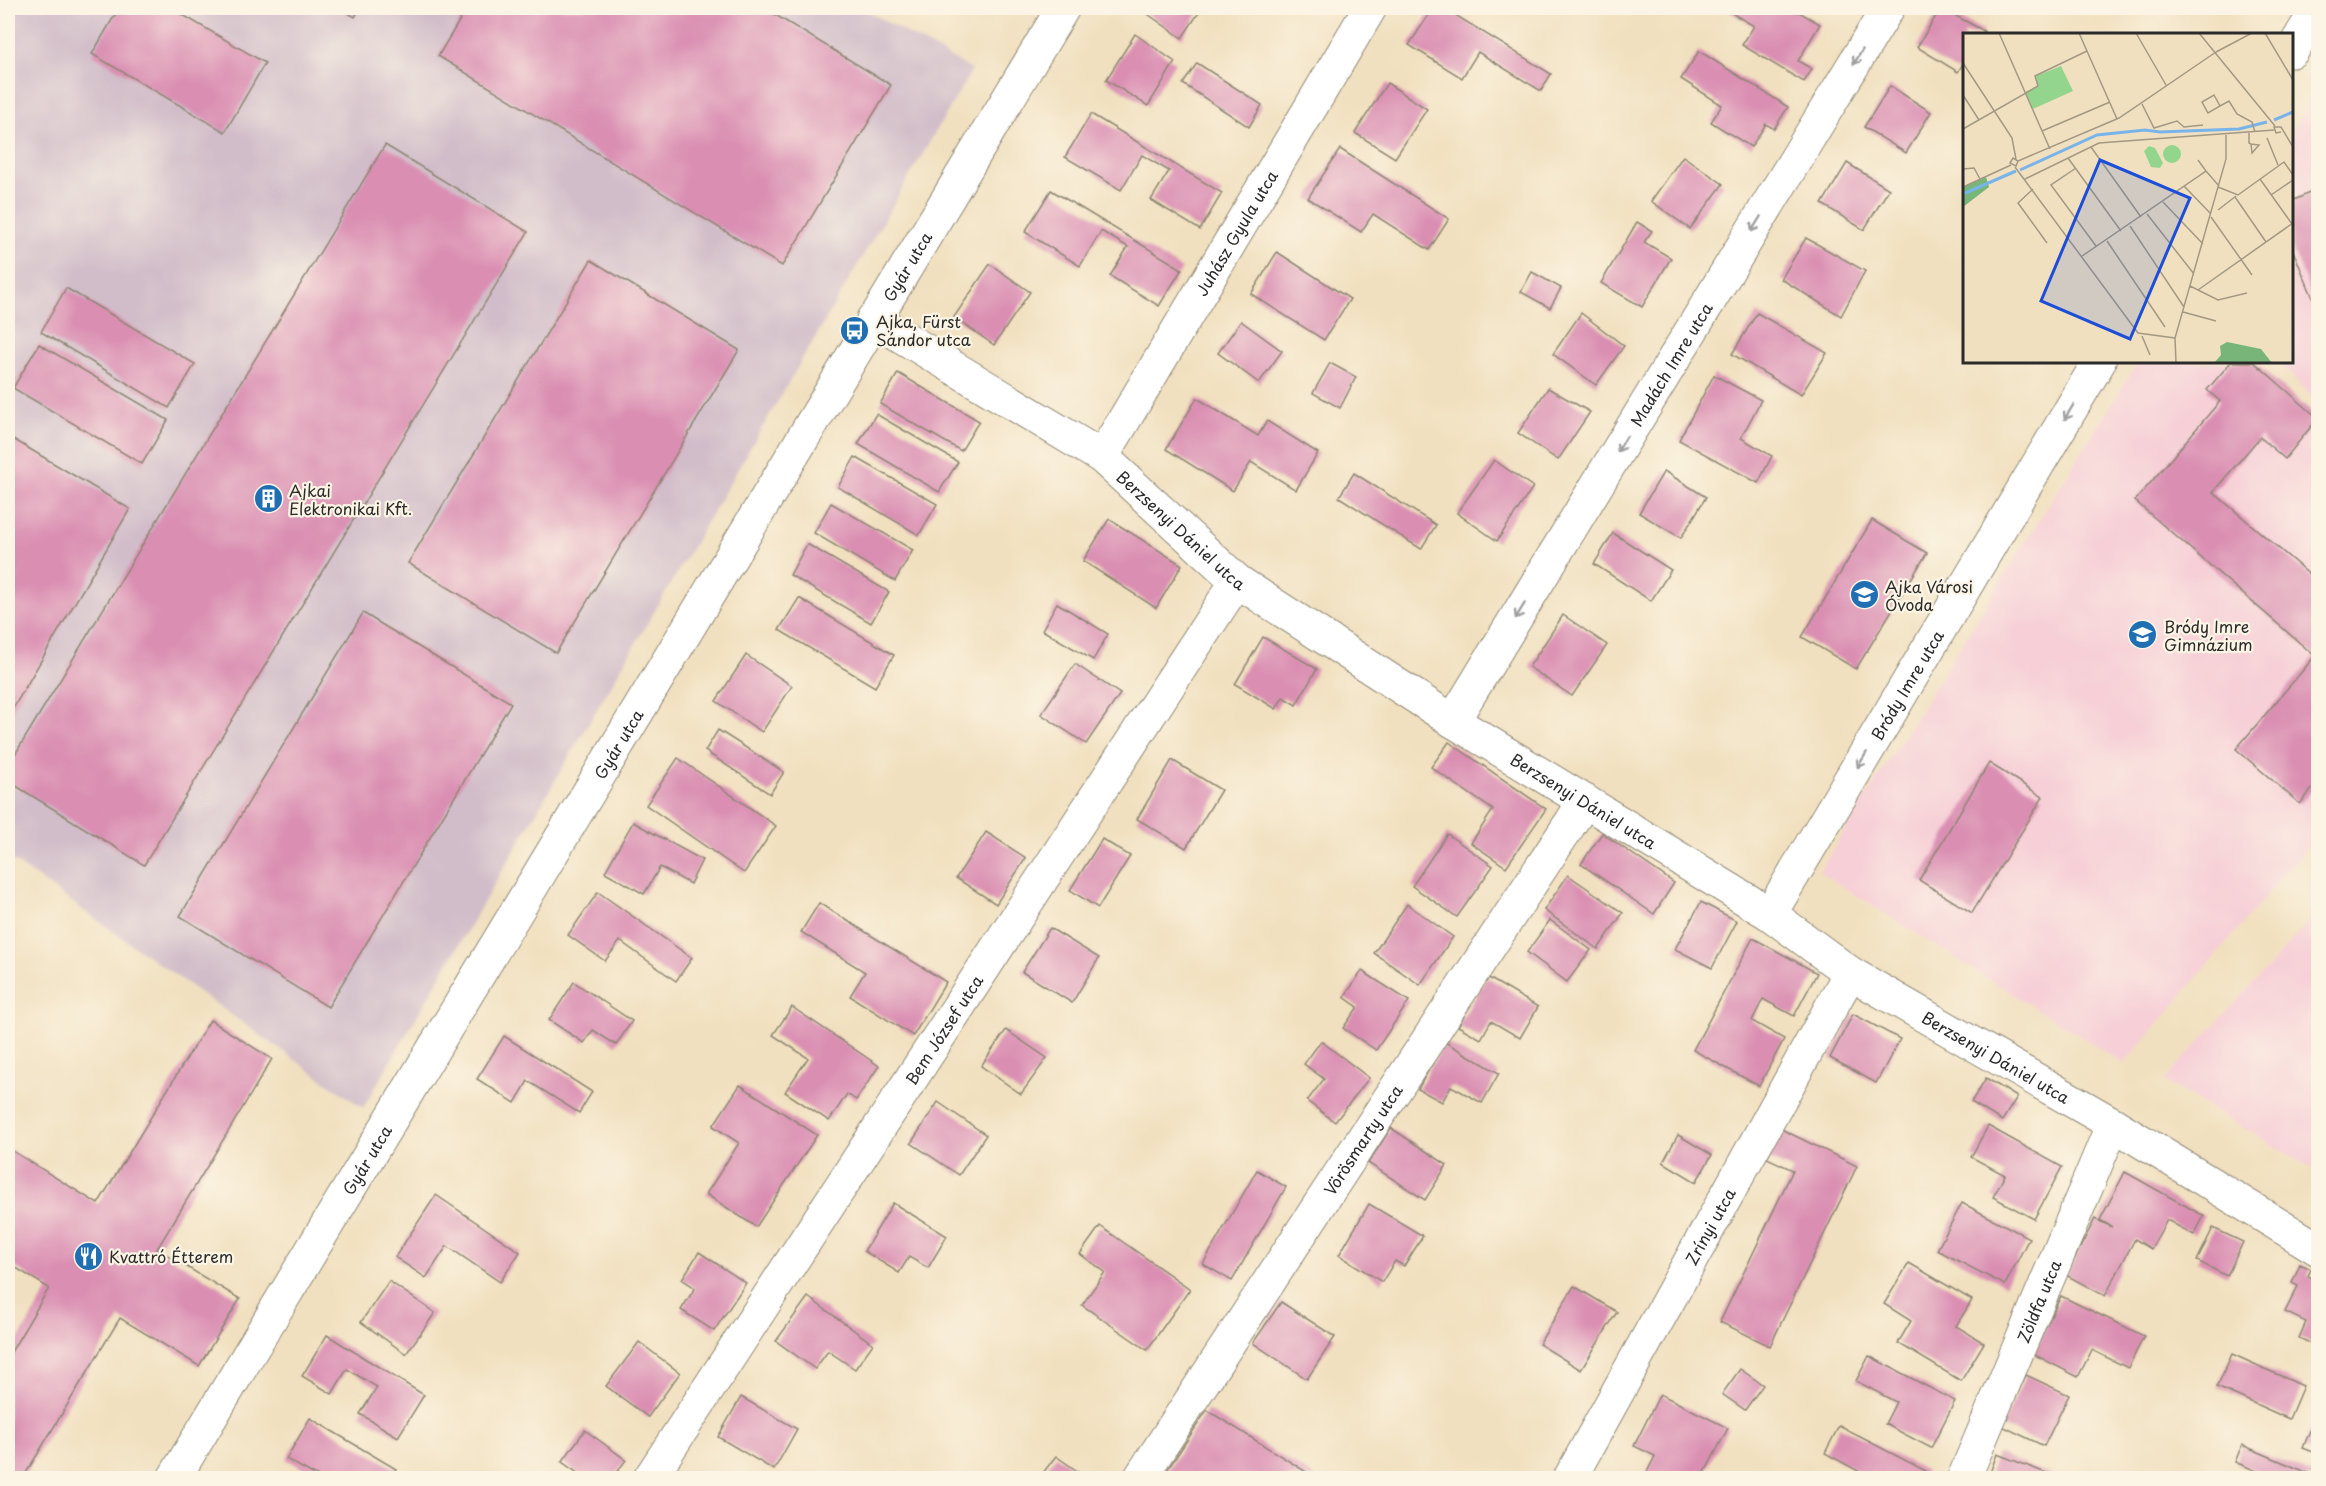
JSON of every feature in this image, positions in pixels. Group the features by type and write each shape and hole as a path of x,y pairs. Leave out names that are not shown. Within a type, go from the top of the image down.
{"street":[{"name":"Gyár utca","path":"174,1479 1063,8"},
{"name":"Juhász Gyula utca","path":"1102,457 1370,8"},
{"name":"Madách Imre utca","path":"1453,721 1888,8"},
{"path":"2293,49 2319,8"},
{"name":"Berzsenyi Dániel utca","path":"873,319 1102,457 1237,581 1453,721 1770,914 1850,974 2113,1124 2319,1249"},
{"name":"Bródy Imre utca","path":"1770,914 2098,363"},
{"name":"Bem József utca","path":"650,1479 1237,581"},
{"name":"Vörösmarty utca","path":"1140,1479 1585,801"},
{"name":"Zrínyi utca","path":"1570,1479 1850,974"},
{"name":"Zöldfa utca","path":"1964,1479 2113,1124"}],"shaded area":[{"path":"8,8 862,8 972,70 363,1108 8,857"},
{"path":"2318,91 2318,403 2279,363 2293,363 2293,129"},
{"name":"Bródy Imre Gimnázium","path":"2137,363 2240,363 2318,434 2318,835 2124,1064 1819,872"},
{"path":"2318,912 2318,1172 2164,1081"}],"building":[{"path":"119,8 171,8 265,63 225,132 92,54"},
{"path":"339,8 360,8 355,17"},
{"path":"467,8 764,8 891,85 782,266 438,56"},
{"path":"1144,8 1202,8 1182,38 1142,10"},
{"path":"1433,8 1444,8 1551,74 1541,91 1478,52 1462,78 1409,45"},
{"path":"1723,8 1792,8 1820,24 1798,61 1812,69 1804,82 1742,45 1754,26"},
{"path":"1941,8 1984,31 1982,33 1963,33 1963,64 1958,72 1917,47"},
{"path":"1135,34 1175,62 1148,106 1106,80"},
{"path":"1699,51 1788,107 1774,129 1766,124 1751,147 1711,122 1722,105 1681,79"},
{"path":"1197,63 1262,105 1249,127 1183,84"},
{"path":"1387,83 1427,109 1395,158 1355,133"},
{"path":"1890,86 1931,112 1906,153 1864,127"},
{"path":"1091,114 1222,193 1200,230 1151,200 1169,171 1142,155 1121,190 1065,157"},
{"name":"Ajkai Elektronikai Kft.","path":"385,145 528,232 144,865 8,781 8,766"},
{"path":"1340,149 1449,219 1429,250 1373,214 1361,232 1308,198"},
{"path":"1683,156 1723,184 1690,229 1651,201"},
{"path":"1847,163 1889,189 1864,230 1822,204"},
{"path":"2318,189 2318,296 2313,298 2293,250 2293,201"},
{"path":"1051,190 1182,269 1159,306 1110,276 1128,247 1101,231 1080,266 1025,232"},
{"path":"1637,222 1652,231 1644,242 1671,258 1642,307 1601,283"},
{"path":"1806,238 1865,271 1841,316 1781,279"},
{"path":"1277,252 1350,299 1324,340 1251,294"},
{"name":"Ajkai Elektronikai Kft.","path":"591,260 739,350 556,653 408,563"},
{"path":"990,264 1030,292 994,345 954,317"},
{"path":"1532,272 1561,288 1550,308 1521,292"},
{"path":"66,288 195,364 169,408 41,332"},
{"path":"1581,313 1624,346 1596,385 1553,354"},
{"path":"1757,313 1827,353 1801,395 1732,354"},
{"path":"1241,321 1282,351 1259,383 1218,353"},
{"path":"39,344 168,420 142,464 13,388"},
{"path":"1330,363 1356,377 1340,408 1313,393"},
{"path":"2230,363 2255,363 2318,418 2285,459 2260,437 2213,492 2318,582 2318,782 2300,804 2236,749 2315,656 2135,501 2220,401 2207,390"},
{"path":"898,373 979,421 961,451 880,404"},
{"path":"1714,375 1761,400 1741,438 1772,456 1758,483 1679,440"},
{"path":"1548,388 1590,412 1558,460 1518,433"},
{"path":"1197,398 1258,436 1267,421 1318,453 1296,490 1251,462 1233,491 1166,449"},
{"path":"876,414 958,462 939,492 858,444"},
{"path":"8,436 130,509 8,717"},
{"path":"855,457 937,504 919,535 838,487"},
{"path":"1494,460 1533,487 1497,541 1457,513"},
{"path":"1664,471 1706,497 1681,538 1639,513"},
{"path":"1354,473 1436,525 1421,549 1339,497"},
{"path":"831,503 913,550 895,581 814,533"},
{"path":"1109,519 1182,565 1156,608 1083,561"},
{"name":"Ajka Városi Óvoda","path":"1872,520 1927,553 1856,669 1802,637"},
{"path":"1613,533 1671,570 1651,601 1594,564"},
{"path":"807,544 889,592 871,623 790,575"},
{"path":"799,598 894,655 875,687 779,630"},
{"path":"1057,603 1108,634 1093,660 1042,630"},
{"path":"363,613 511,703 328,1007 180,916"},
{"path":"1563,615 1607,645 1572,696 1529,667"},
{"path":"1263,637 1317,669 1296,705 1283,697 1276,709 1235,684"},
{"path":"746,655 792,686 762,732 716,701"},
{"path":"1075,664 1120,694 1086,744 1041,714"},
{"path":"718,730 784,772 770,794 705,751"},
{"path":"1449,742 1546,809 1506,867 1471,843 1493,810 1431,767"},
{"path":"678,758 776,826 744,873 646,805"},
{"path":"1172,760 1221,790 1186,848 1137,819"},
{"path":"1989,763 2043,797 1972,913 1919,880"},
{"path":"633,822 702,860 690,884 660,867 644,894 605,872"},
{"path":"986,832 1026,858 996,904 956,878"},
{"path":"1602,833 1674,883 1654,914 1581,864"},
{"path":"1447,834 1493,866 1457,917 1412,886"},
{"path":"1102,839 1130,856 1098,908 1070,890"},
{"path":"1568,875 1623,913 1598,949 1544,910"},
{"path":"598,892 692,958 676,981 620,941 605,961 568,935"},
{"path":"1701,902 1737,921 1712,968 1675,949"},
{"path":"819,903 946,982 913,1036 850,996 865,972 801,932"},
{"path":"1407,904 1453,937 1420,985 1374,953"},
{"path":"1550,920 1591,950 1567,982 1527,952"},
{"path":"1050,928 1099,958 1072,1003 1022,972"},
{"path":"1753,938 1817,973 1794,1016 1763,999 1752,1021 1784,1039 1759,1086 1693,1050"},
{"path":"1362,971 1409,1001 1376,1050 1343,1028 1358,1007 1344,997"},
{"path":"1487,977 1538,1007 1520,1038 1491,1021 1481,1039 1458,1026"},
{"path":"574,982 632,1021 616,1045 593,1030 584,1043 549,1020"},
{"path":"792,1007 879,1066 856,1100 847,1094 829,1121 785,1092 808,1058 773,1035"},
{"path":"1853,1014 1900,1039 1876,1083 1830,1058"},
{"name":"Kvattró Étterem","path":"210,1020 272,1059 157,1249 240,1299 199,1366 120,1318 23,1478 8,1478 8,1357 49,1288 8,1263 8,1148 98,1204"},
{"path":"1006,1030 1047,1058 1021,1094 981,1066"},
{"path":"504,1036 592,1092 579,1113 528,1081 515,1103 477,1079"},
{"path":"1321,1041 1369,1078 1335,1122 1307,1101 1324,1079 1304,1064"},
{"path":"1445,1042 1499,1073 1482,1103 1451,1086 1442,1102 1418,1089"},
{"path":"1986,1078 2017,1097 2002,1121 1971,1102"},
{"path":"740,1085 817,1135 756,1227 706,1194 739,1143 713,1126"},
{"path":"938,1102 986,1135 959,1175 911,1143"},
{"path":"1988,1126 2062,1167 2034,1219 1993,1197 2005,1175 1971,1157"},
{"path":"1391,1128 1447,1165 1425,1200 1368,1163"},
{"path":"1781,1129 1857,1166 1770,1346 1720,1322 1793,1170 1767,1158"},
{"path":"1678,1135 1712,1155 1696,1182 1663,1162"},
{"path":"1257,1170 1286,1187 1232,1281 1203,1264"},
{"path":"2125,1172 2204,1216 2194,1235 2167,1220 2151,1249 2135,1239 2105,1296 2066,1275 2095,1219 2112,1227 2100,1220"},
{"path":"436,1195 520,1252 500,1282 447,1246 426,1278 395,1257"},
{"path":"893,1203 947,1236 928,1268 909,1257 899,1273 864,1251"},
{"path":"1962,1203 2029,1238 2005,1285 1937,1250"},
{"path":"1369,1204 1423,1236 1404,1266 1395,1261 1382,1282 1339,1255"},
{"path":"1100,1226 1190,1289 1147,1350 1082,1305 1105,1272 1080,1254"},
{"path":"2213,1228 2243,1242 2227,1276 2197,1261"},
{"path":"699,1252 746,1283 714,1331 681,1310 695,1288 682,1279"},
{"path":"1909,1263 1972,1300 1956,1326 1984,1343 1961,1381 1898,1343 1911,1321 1884,1304"},
{"path":"2300,1264 2311,1269 2308,1276 2318,1281 2318,1347 2299,1338 2306,1322 2285,1312 2298,1286 2292,1283"},
{"path":"389,1281 435,1313 406,1354 361,1322"},
{"path":"1574,1286 1617,1312 1581,1370 1539,1344"},
{"path":"2061,1296 2144,1336 2128,1368 2092,1350 2078,1377 2033,1354"},
{"path":"808,1297 873,1344 855,1369 828,1351 815,1369 776,1341"},
{"path":"1281,1302 1335,1337 1307,1379 1253,1343"},
{"path":"327,1335 424,1395 398,1437 360,1414 377,1387 347,1369 332,1394 302,1376"},
{"path":"639,1342 680,1373 648,1417 606,1386"},
{"path":"2232,1354 2303,1386 2289,1419 2217,1387"},
{"path":"1869,1356 1955,1401 1931,1448 1885,1424 1896,1402 1856,1381"},
{"path":"1740,1369 1763,1385 1745,1410 1722,1394"},
{"path":"2026,1375 2069,1395 2044,1446 2002,1426"},
{"path":"1660,1394 1728,1428 1702,1478 1645,1476 1655,1456 1634,1446"},
{"path":"741,1397 797,1429 774,1470 718,1437"},
{"path":"1207,1410 1316,1478 1162,1478"},
{"path":"2318,1411 2318,1454 2303,1448"},
{"path":"310,1418 396,1469 390,1478 320,1478 286,1459"},
{"path":"1839,1426 1926,1471 1922,1478 1871,1478 1825,1453"},
{"path":"585,1430 626,1460 613,1478 585,1478 562,1462"},
{"path":"2242,1445 2318,1478 2270,1478 2235,1462"},
{"path":"1997,1454 2059,1478 1988,1478"},
{"path":"1056,1456 1087,1478 1039,1478"}],"place":[{"name":"Ajka, Fürst Sándor utca","path":"855,330"},
{"name":"Ajkai Elektronikai Kft.","path":"268,499"},
{"name":"Ajka Városi Óvoda","path":"1864,595"},
{"name":"Bródy Imre Gimnázium","path":"2143,635"},
{"name":"Kvattró Étterem","path":"88,1256"}]}
